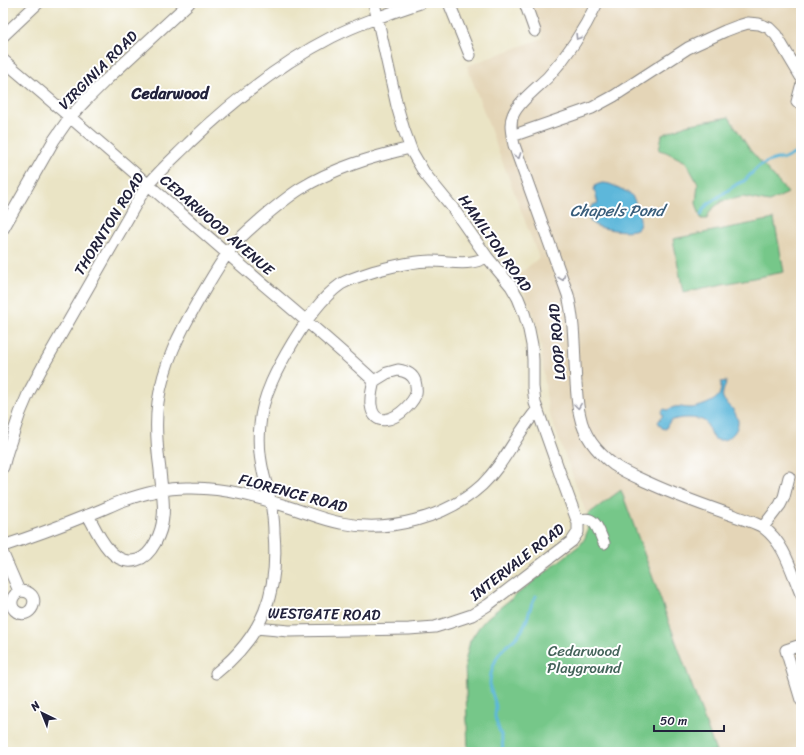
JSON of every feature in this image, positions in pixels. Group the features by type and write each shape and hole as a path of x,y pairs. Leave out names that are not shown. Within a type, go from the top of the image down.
{"street":[{"path":"3,36 38,3"},
{"name":"VIRGINIA ROAD","path":"3,229 54,140 70,118 107,79 189,3"},
{"name":"HAMILTON ROAD","path":"374,3 396,106 410,148 425,174 461,220 487,257 511,286 524,313 532,345 534,360 533,392 537,410 578,526"},
{"name":"THORNTON ROAD","path":"3,467 14,431 29,392 129,216 148,186 163,168 222,113 260,82 297,57 341,33 377,18 420,3"},
{"path":"449,3 470,55"},
{"path":"525,3 534,31"},
{"name":"LOOP ROAD","path":"597,3 578,38 564,59 519,105 513,115 511,126 514,145 568,295 573,326 579,416 592,443 601,454 614,465 665,491 763,527 781,548 801,594"},
{"path":"512,136 592,108 608,100 688,48 725,31 748,23 759,24 769,28 776,35 801,77"},
{"name":"CEDARWOOD AVENUE","path":"3,60 374,381"},
{"path":"797,102 801,87"},
{"path":"88,515 114,556 125,561 131,561 137,560 146,555 155,543 162,524 164,510 156,423 163,376 180,334 227,254 243,236 268,213 290,196 311,183 335,171 362,161 410,148"},
{"path":"256,628 262,618 269,598 274,572 275,540 271,501 264,476 260,451 260,424 267,393 278,368 291,345 306,322 322,302 336,288 348,280 387,268 412,263 432,261 466,263 476,262 487,257"},
{"path":"398,370 406,371 414,378 416,394 411,403 404,410 389,420 382,420 376,417 371,410 371,395 374,381 387,373 398,370"},
{"name":"FLORENCE ROAD","path":"3,546 53,529 131,498 162,490 180,488 205,488 237,493 271,501 328,520 349,525 381,525 419,520 455,504 479,487 500,464 537,410"},
{"path":"763,527 780,505 790,476"},
{"path":"578,526 586,518 592,520 598,528 604,543"},
{"name":"INTERVALE ROAD","path":"428,628 461,620 483,609 572,541 578,526"},
{"path":"3,554 19,590"},
{"name":"WESTGATE ROAD","path":"216,673 239,652 256,628 289,631 428,628"},
{"path":"801,645 786,650 801,700"}],"shaded area":[{"path":"530,3 801,3 801,752 716,752 678,652 621,491 587,515 548,410 539,332 518,275 539,258 467,66 543,38"}],"green space":[{"path":"729,117 750,150 788,193 769,202 743,197 722,201 710,211 707,219 701,219 696,203 698,184 686,162 659,150 662,135 686,125"},
{"path":"774,219 784,272 683,292 673,239"},
{"name":"Cedarwood Playground","path":"621,490 716,752 468,752 465,662 470,641 488,617 581,544 587,530 587,515"}],"water":[{"name":"Chapels Pond","path":"607,183 627,192 634,198 640,219 640,225 638,228 635,230 623,231 602,228 591,222 589,217 590,209 593,205 598,203 594,189 596,185"},
{"path":"726,381 723,398 733,410 738,421 738,425 731,436 723,440 715,439 711,435 704,421 693,418 682,418 671,421 666,429 662,428 658,422 663,415 661,413 664,409 668,410 677,407 693,408 702,406 714,400 720,393 721,382"}],"waterway":[{"path":"701,215 707,205 737,184 744,181 759,166 777,159 784,159 796,153"},
{"path":"502,752 503,747 495,716 496,707 490,686 491,674 499,654 522,630 536,596"}],"district":[{"name":"Cedarwood","path":"170,93"}]}
